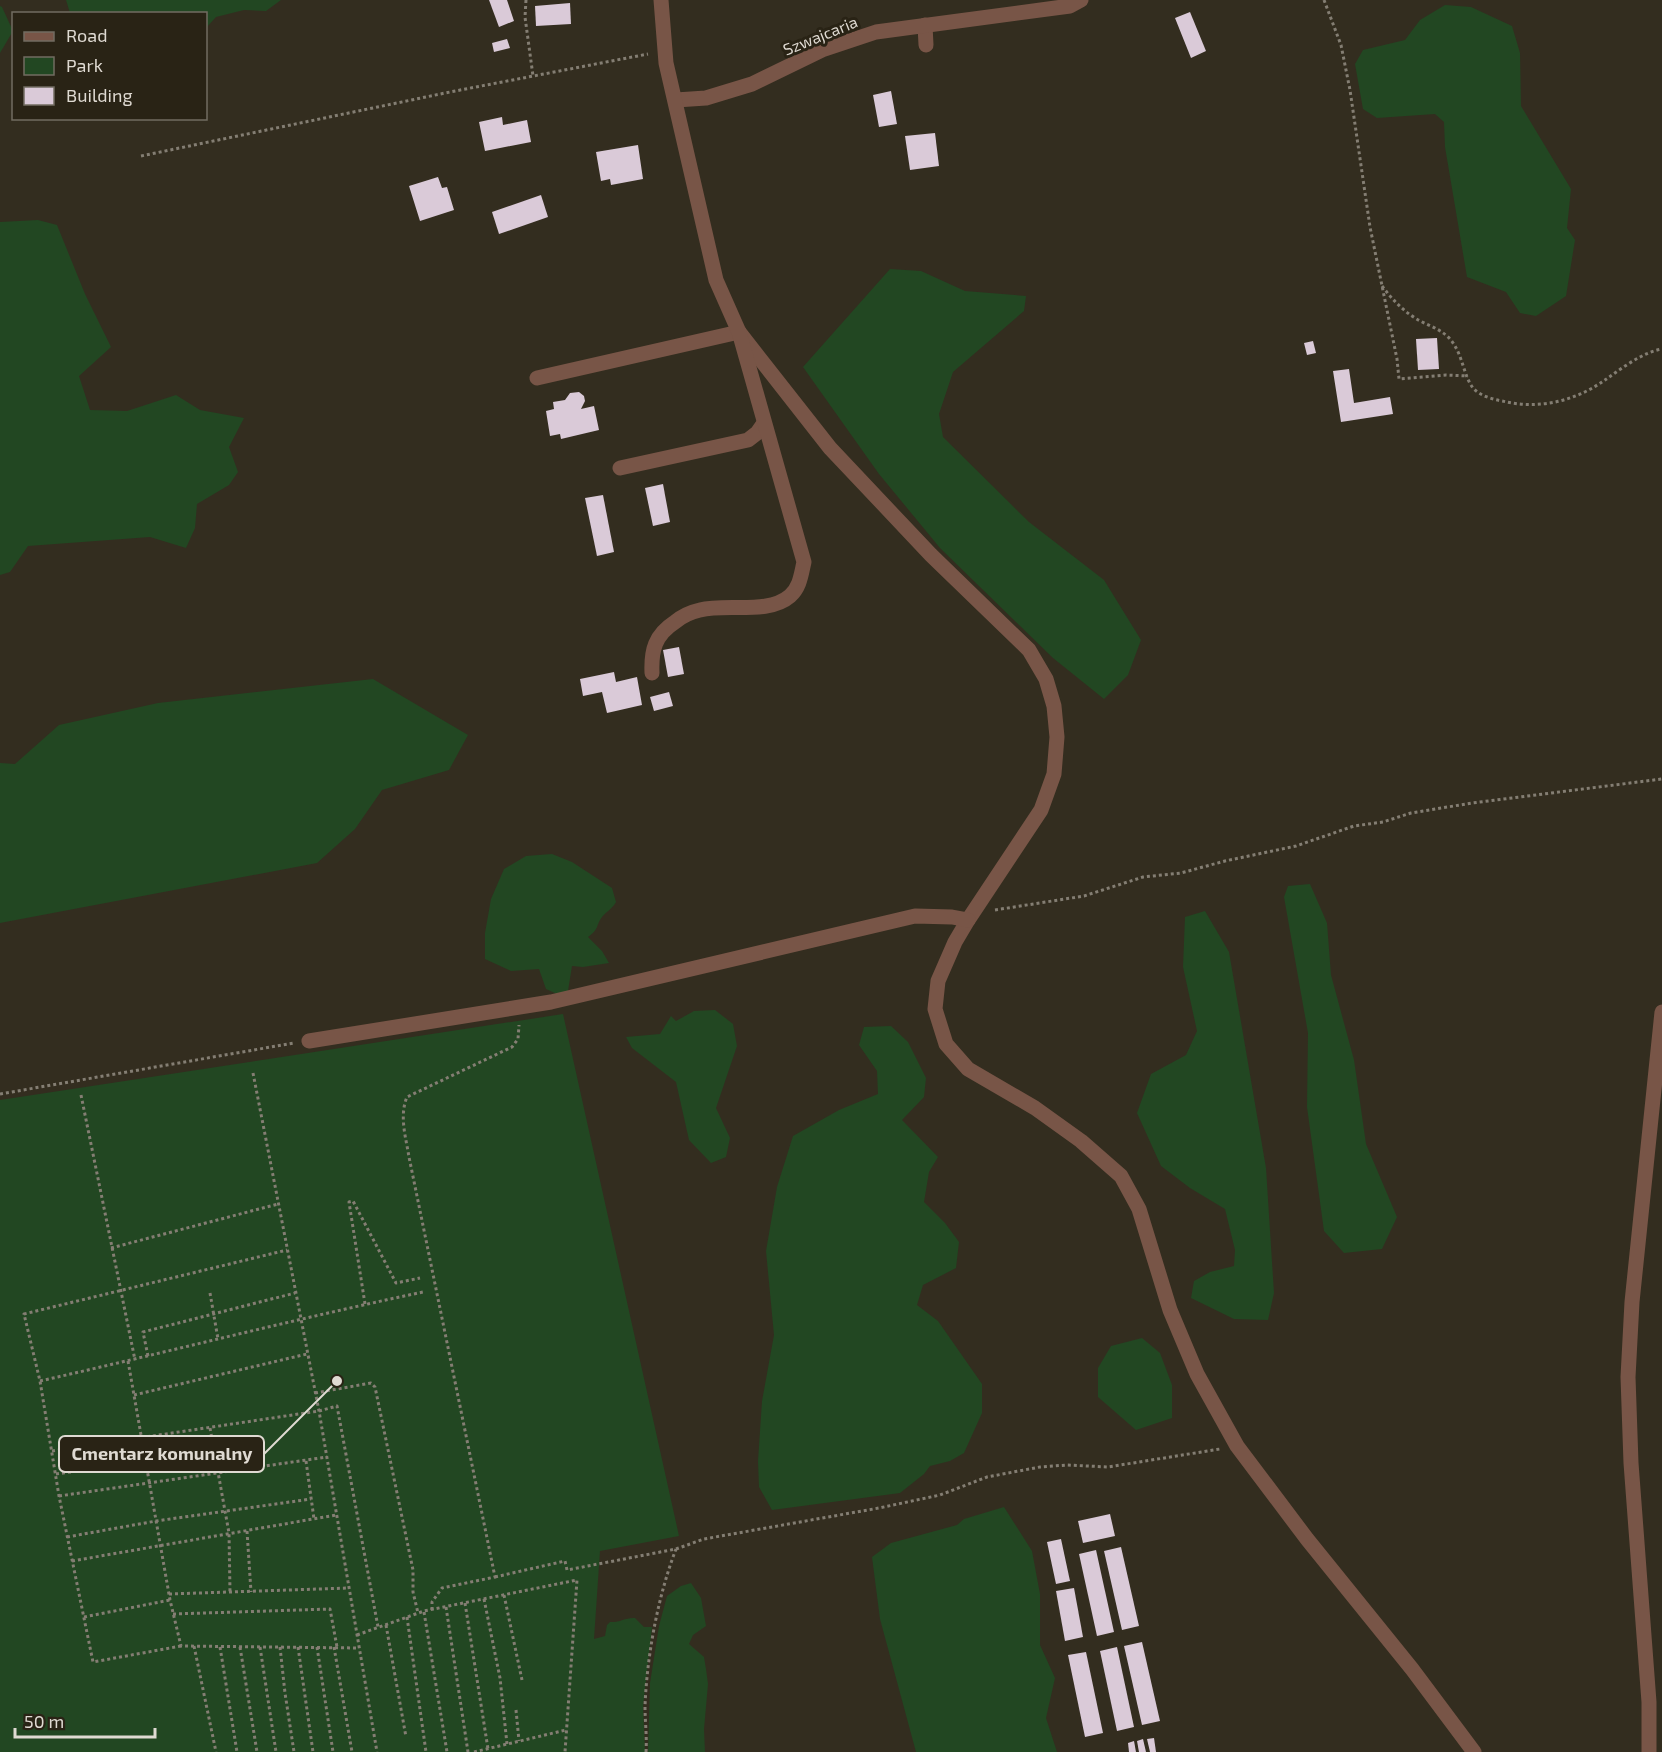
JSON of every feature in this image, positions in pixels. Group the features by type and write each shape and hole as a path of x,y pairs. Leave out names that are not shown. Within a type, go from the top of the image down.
{"street":[{"path":"652,673 651,653 658,636 666,628 680,618 699,610 774,605 789,596 800,583 804,562 740,332 716,280 666,63 661,0"},
{"name":"Szwajcaria","path":"676,100 706,98 753,84 822,50 876,32 1070,6 1081,0"},
{"path":"926,25 926,45"},
{"path":"537,378 740,332"},
{"path":"740,332 830,448 931,555 1029,650 1046,679 1054,706 1057,737 1054,774 1041,810 968,920 955,942 938,981 935,1009 946,1044 968,1070 1035,1108 1081,1142 1121,1176 1139,1209 1170,1310 1197,1374 1237,1446 1307,1539 1412,1669 1474,1752"},
{"path":"620,468 748,440 764,423"},
{"path":"309,1041 521,1007 586,994 915,916 968,920"},
{"path":"1649,1752 1649,1702 1631,1463 1628,1377 1632,1302 1662,1012"}],"path":[{"path":"526,0 525,18 533,76"},
{"path":"1324,0 1341,45 1348,79 1370,227 1399,379 1446,375 1468,376"},
{"path":"141,156 665,51"},
{"path":"1381,285 1397,305 1447,336 1458,349 1473,388 1495,400 1535,406 1552,404 1600,384 1644,356 1662,349"},
{"path":"993,911 1084,896 1143,877 1181,873 1296,846 1354,826 1383,822 1411,813 1662,779"},
{"path":"495,1577 409,1157 403,1106 407,1097 512,1047 518,1039 521,1007"},
{"path":"0,1094 309,1041"},
{"path":"253,1073 319,1411 377,1752"},
{"path":"81,1095 135,1360"},
{"path":"365,1304 349,1202 353,1201 396,1283 420,1278"},
{"path":"111,1248 278,1204"},
{"path":"287,1250 24,1314 40,1381 59,1496 93,1662 182,1646 359,1648"},
{"path":"40,1381 135,1360 300,1318 423,1292"},
{"path":"210,1293 212,1314 219,1339"},
{"path":"148,1356 143,1332 295,1293"},
{"path":"134,1395 307,1354"},
{"path":"128,1361 170,1600 182,1646"},
{"path":"315,1393 371,1383 375,1387 413,1570 413,1593 418,1613"},
{"path":"51,1451 319,1411 337,1406 378,1627"},
{"path":"210,1427 229,1533 230,1593"},
{"path":"432,1610 432,1602 442,1588 565,1561 567,1570 676,1549 704,1539 940,1495 987,1477 1040,1467 1108,1467 1237,1446"},
{"path":"56,1474 246,1448"},
{"path":"59,1496 327,1457"},
{"path":"306,1461 315,1519"},
{"path":"67,1536 311,1499"},
{"path":"72,1561 337,1515"},
{"path":"247,1530 251,1592"},
{"path":"646,1752 647,1681 665,1578 676,1549"},
{"path":"357,1635 424,1611 577,1580 565,1752"},
{"path":"169,1594 349,1588"},
{"path":"504,1595 522,1680"},
{"path":"484,1599 500,1678 507,1744"},
{"path":"84,1617 170,1600"},
{"path":"465,1603 488,1749"},
{"path":"446,1607 468,1752"},
{"path":"173,1614 330,1609 352,1752"},
{"path":"424,1611 447,1752"},
{"path":"406,1617 426,1752"},
{"path":"386,1625 406,1737"},
{"path":"194,1646 216,1752"},
{"path":"220,1647 237,1752"},
{"path":"240,1647 257,1752"},
{"path":"260,1647 276,1752"},
{"path":"280,1647 294,1752"},
{"path":"298,1647 313,1752"},
{"path":"316,1647 333,1752"},
{"path":"516,1710 519,1741"},
{"path":"474,1752 566,1730"}],"green space":[{"path":"66,0 281,0 266,11 244,10 216,17 207,27 207,12 70,12"},
{"path":"1445,5 1471,7 1512,26 1520,53 1521,106 1571,189 1567,228 1575,240 1566,296 1536,316 1520,313 1506,292 1467,277 1445,147 1444,122 1435,114 1377,118 1363,109 1355,64 1363,50 1405,40 1420,20"},
{"path":"0,6 12,33 0,53"},
{"path":"38,220 57,225 85,294 111,347 79,376 90,410 127,411 176,395 200,410 244,418 229,447 238,472 229,485 197,504 195,528 186,548 150,537 28,546 10,572 0,575 0,222"},
{"path":"890,269 921,271 965,291 1026,296 1024,311 953,372 939,414 943,437 1029,522 1104,580 1141,640 1128,675 1104,699 1053,658 940,548 879,474 803,367"},
{"path":"373,679 468,735 449,770 382,790 355,829 317,863 0,923 0,763 15,764 59,725 158,703"},
{"path":"552,854 572,862 612,888 616,902 588,937 602,951 609,963 583,967 572,966 568,991 557,994 546,989 539,969 511,971 485,959 485,933 491,899 504,869 526,856"},
{"path":"1310,884 1327,923 1331,975 1354,1060 1366,1144 1397,1217 1382,1249 1344,1253 1324,1231 1307,1107 1308,1033 1284,897 1288,886"},
{"path":"1205,911 1229,952 1266,1168 1274,1293 1268,1320 1234,1319 1191,1298 1194,1281 1210,1272 1234,1266 1235,1250 1225,1209 1190,1188 1161,1166 1137,1113 1151,1074 1186,1055 1197,1031 1183,967 1185,917"},
{"path":"715,1010 733,1024 737,1046 716,1108 730,1138 726,1157 711,1163 689,1140 676,1082 632,1048 626,1037 660,1034 671,1016 676,1021 694,1011"},
{"path":"563,1014 679,1536 600,1551 594,1639 605,1636 607,1625 610,1622 629,1618 635,1618 644,1627 652,1627 643,1707 645,1752 0,1752 0,1100"},
{"path":"891,1026 908,1042 926,1078 924,1097 902,1120 938,1157 929,1172 924,1202 945,1223 959,1242 956,1268 923,1285 917,1305 938,1321 982,1384 982,1413 964,1453 950,1461 930,1466 924,1474 900,1493 772,1510 759,1487 758,1461 762,1401 774,1335 766,1251 777,1187 793,1136 839,1110 878,1094 877,1071 859,1045 864,1027"},
{"path":"1142,1338 1160,1353 1172,1385 1172,1418 1136,1430 1098,1397 1098,1368 1111,1346"},
{"path":"1004,1507 1032,1551 1040,1594 1040,1645 1055,1678 1046,1718 1057,1752 916,1752 880,1619 872,1557 891,1543 957,1525 964,1519"},
{"path":"691,1583 701,1598 706,1626 693,1635 689,1644 704,1657 706,1669 708,1684 704,1729 705,1752 648,1752 650,1683 659,1626 667,1596 681,1586"}],"building":[{"path":"489,0 507,0 514,21 499,27"},
{"path":"570,3 571,24 536,26 535,6"},
{"path":"1190,12 1206,51 1191,58 1175,18"},
{"path":"507,39 510,48 494,52 492,43"},
{"path":"891,91 897,124 879,127 873,95"},
{"path":"502,117 503,125 527,120 531,142 485,151 479,122"},
{"path":"935,133 939,166 910,170 905,136"},
{"path":"638,145 643,179 611,185 610,179 601,181 596,152"},
{"path":"438,177 442,188 447,187 454,210 420,221 409,186"},
{"path":"541,195 548,217 499,234 492,212"},
{"path":"1437,338 1439,369 1418,370 1416,339"},
{"path":"1313,341 1316,353 1307,355 1304,343"},
{"path":"1349,369 1354,403 1390,397 1393,414 1341,422 1333,371"},
{"path":"579,392 584,396 585,401 581,409 594,406 599,430 561,439 560,434 550,436 546,411 554,409 553,402 565,400 570,393"},
{"path":"663,484 670,522 653,526 645,488"},
{"path":"603,495 614,552 597,556 585,498"},
{"path":"679,647 684,674 668,677 663,650"},
{"path":"614,672 616,682 637,677 642,705 607,713 602,692 583,696 580,679"},
{"path":"669,692 673,706 654,711 650,697"},
{"path":"1110,1514 1115,1536 1083,1543 1078,1521"},
{"path":"1061,1539 1070,1581 1056,1584 1047,1542"},
{"path":"1121,1547 1139,1626 1122,1630 1104,1551"},
{"path":"1096,1550 1114,1632 1097,1636 1079,1554"},
{"path":"1074,1588 1083,1637 1065,1641 1056,1591"},
{"path":"1142,1642 1160,1721 1142,1725 1124,1646"},
{"path":"1117,1647 1134,1727 1117,1731 1100,1651"},
{"path":"1086,1652 1103,1733 1085,1737 1068,1655"},
{"path":"1154,1738 1156,1752 1150,1752 1147,1739"},
{"path":"1143,1739 1146,1752 1139,1752 1137,1741"},
{"path":"1134,1741 1136,1752 1129,1752 1128,1743"}],"place":[{"name":"Cmentarz komunalny","path":"337,1381"}]}
